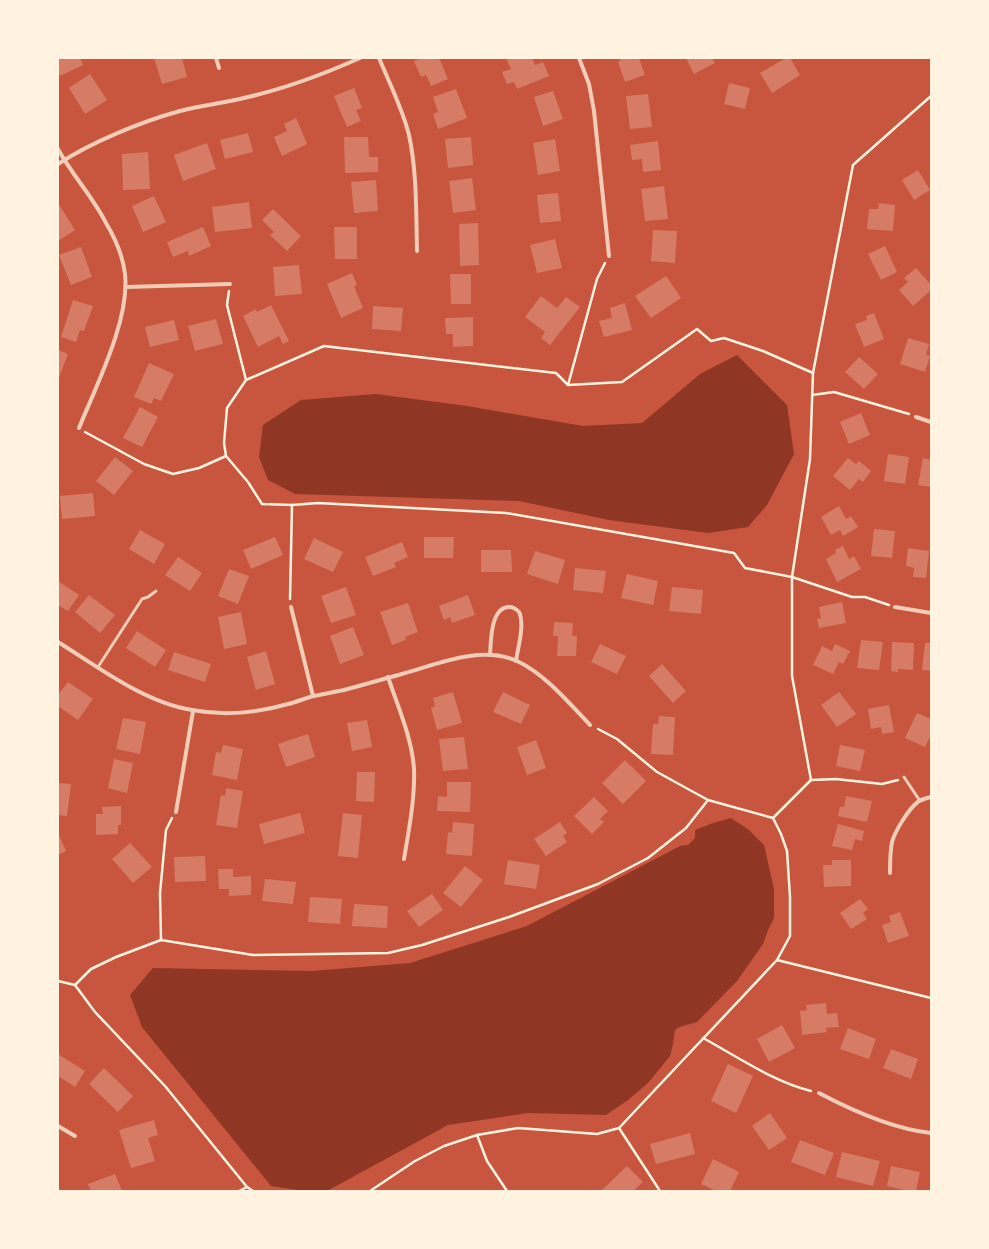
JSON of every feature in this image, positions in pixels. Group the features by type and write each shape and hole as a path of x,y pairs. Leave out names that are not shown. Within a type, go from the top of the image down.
{"street":[{"path":"216,58 219,68"},
{"path":"58,164 114,136 151,121 180,111 248,98 284,88 360,58"},
{"path":"378,58 403,118 408,134 414,172 417,251"},
{"path":"579,58 589,84 594,111 609,256"},
{"path":"58,149 64,160 89,194 107,224 120,253 125,273 125,299 114,340 78,428"},
{"path":"126,287 230,284"},
{"path":"916,417 931,422"},
{"path":"290,607 313,696"},
{"path":"490,656 496,616 504,608 510,607 515,608 520,613 522,624 516,661"},
{"path":"895,607 931,613"},
{"path":"58,642 98,667 160,702 193,711 213,713 238,713 268,709 313,696 388,678 461,657 490,656 516,661 530,668 541,676 590,725"},
{"path":"388,678 404,725 412,754 414,769 411,815 404,859"},
{"path":"176,812 193,711"},
{"path":"890,873 892,840 906,816 920,801 931,797"},
{"path":"819,1093 860,1113 904,1128 931,1133"},
{"path":"58,1126 76,1136"}],"lane":[{"path":"98,667 142,599 148,597 156,591"},
{"path":"904,778 920,801"}],"path":[{"path":"810,780 792,676 792,577 810,459 813,373 853,165 931,96"},
{"path":"568,385 597,279 609,256"},
{"path":"230,284 226,305 246,380"},
{"path":"568,385 622,382 697,329 711,341 724,338 763,351 813,373"},
{"path":"568,385 556,372 324,346 246,380 227,408 224,443 226,456 248,482 262,504 292,505 318,503 506,513 734,553 745,568 792,577 852,597 865,597 895,607"},
{"path":"812,395 834,392 916,417"},
{"path":"78,428 101,442 144,464 173,474 199,468 226,456"},
{"path":"290,607 292,505"},
{"path":"370,1191 415,1161 438,1149 477,1135 518,1128 597,1134 619,1128 777,960 790,936 790,897 787,851 773,818 708,800 657,772 617,739 590,725"},
{"path":"773,818 810,780 836,779 882,784 904,778"},
{"path":"75,985 91,969 116,957 161,940 253,955 388,953 416,946 509,917 598,884 648,858 686,828 708,800"},
{"path":"161,940 160,892 166,830 176,812"},
{"path":"777,960 931,998"},
{"path":"58,981 75,985 95,1012 165,1086 247,1187 252,1191"},
{"path":"703,1038 793,1086 819,1093"},
{"path":"619,1128 660,1191"},
{"path":"477,1135 487,1161 507,1191"},
{"path":"239,1191 247,1187"}],"shaded area":[{"path":"737,355 787,405 794,454 767,505 748,527 708,533 609,520 519,501 295,494 268,480 259,457 263,425 301,400 376,394 467,406 583,426 642,423 700,374"},
{"path":"731,818 749,830 764,845 774,889 774,918 763,944 737,981 697,1022 675,1030 670,1056 648,1083 628,1100 606,1115 528,1113 448,1125 327,1191 304,1191 271,1186 142,1027 130,995 153,968 312,971 410,963 527,926 680,846 688,845 695,838 695,830"}],"building":[{"path":"58,58 80,58 83,65 60,76 58,71"},
{"path":"154,58 182,58 187,77 162,84"},
{"path":"422,58 439,58 448,79 431,86 426,75 421,77 414,61"},
{"path":"506,58 532,58 535,65 543,62 549,76 517,89 514,82 507,84 502,72 511,69"},
{"path":"619,58 639,58 645,75 625,82 618,62 620,61"},
{"path":"686,58 712,58 715,63 694,74"},
{"path":"786,58 790,58 800,75 772,93 760,73"},
{"path":"90,74 107,100 85,114 69,88"},
{"path":"729,83 750,88 745,109 724,104"},
{"path":"354,88 362,108 356,110 361,121 347,127 334,96"},
{"path":"456,89 467,118 438,129 433,114 438,112 433,97"},
{"path":"553,91 563,119 543,126 534,97"},
{"path":"648,94 652,127 630,129 626,96"},
{"path":"296,118 307,144 282,156 274,137 287,131 284,124"},
{"path":"248,133 253,152 225,159 220,140"},
{"path":"344,137 368,137 369,157 378,157 378,172 345,173"},
{"path":"471,137 473,165 448,168 445,139"},
{"path":"555,139 560,171 538,175 533,143"},
{"path":"658,141 661,170 643,172 642,159 632,160 630,145"},
{"path":"207,143 216,169 183,181 174,155"},
{"path":"148,152 150,189 123,190 122,154"},
{"path":"918,170 930,190 914,200 902,180"},
{"path":"472,178 476,210 453,213 449,181"},
{"path":"376,180 378,211 354,213 351,182"},
{"path":"664,186 668,219 645,221 641,189"},
{"path":"558,193 561,221 540,223 537,195"},
{"path":"154,196 166,222 143,232 132,206"},
{"path":"249,202 252,228 215,232 212,207"},
{"path":"58,203 75,230 58,241"},
{"path":"879,203 895,205 893,231 867,229 869,209 878,209"},
{"path":"273,209 301,236 287,251 270,235 274,232 262,220"},
{"path":"478,223 479,265 460,266 459,224"},
{"path":"203,227 211,246 189,256 188,251 173,257 167,242"},
{"path":"334,227 357,227 357,259 335,259"},
{"path":"653,230 677,231 675,263 651,261"},
{"path":"555,239 562,268 537,273 530,245"},
{"path":"885,246 897,272 881,280 868,254"},
{"path":"81,247 92,277 71,285 59,255"},
{"path":"299,265 302,294 275,296 273,267"},
{"path":"916,268 931,285 931,290 913,306 899,290 908,282 904,278"},
{"path":"352,273 357,285 354,286 363,308 341,318 327,284"},
{"path":"450,274 471,274 471,304 451,304"},
{"path":"666,276 681,298 651,318 635,296"},
{"path":"541,296 557,308 566,297 580,307 550,345 541,338 545,332 525,317"},
{"path":"73,300 93,306 84,331 80,330 76,342 61,337"},
{"path":"625,303 632,330 604,337 599,321 612,318 610,308"},
{"path":"271,305 289,341 283,344 279,336 258,347 243,316 256,309 257,312"},
{"path":"373,306 403,308 401,331 372,329"},
{"path":"874,313 884,339 864,347 855,324 867,320 866,316"},
{"path":"473,317 473,346 453,347 453,334 446,334 445,318"},
{"path":"216,319 223,344 195,351 188,326"},
{"path":"174,320 179,340 150,347 145,327"},
{"path":"908,338 929,344 926,355 930,356 925,372 900,364"},
{"path":"58,350 68,354 58,380"},
{"path":"859,357 878,374 864,389 845,372"},
{"path":"149,363 174,374 161,401 154,398 151,404 134,397"},
{"path":"140,407 158,417 142,447 123,438"},
{"path":"861,413 870,435 849,444 840,422"},
{"path":"888,454 909,457 905,484 884,481"},
{"path":"115,457 133,471 114,495 96,481"},
{"path":"848,458 856,464 859,461 871,471 863,482 859,479 850,490 833,476"},
{"path":"923,458 931,460 931,487 918,485"},
{"path":"93,493 95,516 62,519 60,496"},
{"path":"839,506 846,519 851,516 858,527 843,536 840,530 831,535 821,517"},
{"path":"874,529 895,531 892,558 871,556"},
{"path":"140,530 165,544 154,564 129,549"},
{"path":"275,537 283,555 251,569 243,550"},
{"path":"424,537 454,537 453,558 424,558"},
{"path":"314,538 343,552 333,572 304,559"},
{"path":"402,542 408,557 394,563 396,567 373,576 365,557"},
{"path":"843,546 849,559 854,556 861,569 837,582 826,559 836,553 835,550"},
{"path":"908,548 929,551 926,578 913,577 914,568 906,566"},
{"path":"481,550 511,550 512,572 481,572"},
{"path":"535,551 565,560 558,584 527,574"},
{"path":"178,557 202,573 190,591 165,575"},
{"path":"575,568 606,571 603,593 573,590"},
{"path":"229,569 249,576 238,604 218,596"},
{"path":"627,574 658,581 653,605 621,598"},
{"path":"58,581 79,595 68,611 58,605"},
{"path":"346,587 356,615 331,623 321,596"},
{"path":"672,587 703,590 701,614 669,611"},
{"path":"89,595 115,615 100,633 75,612"},
{"path":"468,595 475,615 452,623 450,617 444,620 439,606"},
{"path":"842,602 846,623 819,628 817,619 821,618 819,607"},
{"path":"408,603 418,632 405,637 406,640 392,645 380,612"},
{"path":"241,612 247,644 224,649 218,617"},
{"path":"554,622 573,623 572,636 577,636 576,656 557,656 558,636 553,636"},
{"path":"353,627 364,655 340,664 330,636"},
{"path":"137,631 166,650 155,667 126,648"},
{"path":"861,640 883,642 879,670 857,668"},
{"path":"892,642 914,643 913,670 898,669 898,672 891,671"},
{"path":"925,643 931,643 931,671 922,670"},
{"path":"600,644 626,656 617,674 591,662"},
{"path":"835,644 850,651 843,664 839,662 833,674 813,665 822,646 832,651"},
{"path":"266,651 275,684 256,690 247,657"},
{"path":"174,652 211,664 205,682 168,670"},
{"path":"662,664 686,691 673,703 649,676"},
{"path":"68,682 93,699 78,720 58,706 58,695"},
{"path":"453,692 462,723 437,730 431,708 435,706 433,698"},
{"path":"503,692 530,705 521,724 493,712"},
{"path":"839,692 856,714 837,727 821,705"},
{"path":"889,705 894,732 882,734 881,727 871,729 868,709"},
{"path":"917,713 931,719 931,735 925,747 905,738"},
{"path":"659,716 675,717 673,755 651,754 653,724 658,724"},
{"path":"123,718 146,722 140,754 116,749"},
{"path":"367,720 372,747 352,751 347,723"},
{"path":"308,734 315,757 286,767 278,744"},
{"path":"464,737 468,769 443,771 439,739"},
{"path":"536,740 546,768 527,775 517,747"},
{"path":"223,745 243,749 237,780 212,775 216,752 221,753"},
{"path":"840,745 865,750 860,771 836,766"},
{"path":"114,759 133,763 127,793 108,788"},
{"path":"625,760 646,781 623,804 602,783"},
{"path":"357,772 375,772 374,802 356,801"},
{"path":"447,782 471,782 470,812 437,811 438,796 447,797"},
{"path":"58,783 71,784 67,816 58,815"},
{"path":"226,788 243,791 237,828 216,825 221,795 225,796"},
{"path":"846,796 872,801 867,822 838,816 840,807 844,807"},
{"path":"594,797 608,811 600,819 604,822 592,834 574,816"},
{"path":"121,806 121,825 118,825 118,834 96,835 96,814 103,814 102,807"},
{"path":"300,813 305,833 264,844 259,824"},
{"path":"343,813 362,815 358,858 338,856"},
{"path":"453,822 474,824 472,856 446,854 448,832 452,833"},
{"path":"560,822 567,833 563,836 567,842 546,856 534,839"},
{"path":"838,824 864,831 862,841 855,839 852,850 832,846"},
{"path":"58,833 66,851 58,855"},
{"path":"130,843 152,867 133,883 112,859"},
{"path":"205,856 206,881 175,882 174,857"},
{"path":"508,860 540,865 536,889 504,884"},
{"path":"832,860 851,860 851,886 824,887 823,865 832,865"},
{"path":"465,866 483,880 461,907 443,893"},
{"path":"218,869 233,869 233,877 251,876 251,895 229,896 229,889 219,889"},
{"path":"265,879 296,882 293,904 262,901"},
{"path":"432,894 443,910 419,927 407,911"},
{"path":"310,897 342,899 340,924 308,922"},
{"path":"860,899 868,909 863,913 867,919 851,929 840,913"},
{"path":"354,904 388,906 387,928 352,926"},
{"path":"900,912 909,936 888,943 882,925 891,922 889,916"},
{"path":"826,1003 827,1014 837,1013 839,1027 826,1028 827,1032 802,1035 800,1011 807,1010 806,1005"},
{"path":"782,1025 795,1048 769,1062 757,1039"},
{"path":"848,1028 876,1039 869,1059 840,1049"},
{"path":"891,1049 918,1059 911,1079 883,1068"},
{"path":"58,1054 85,1071 75,1087 58,1076"},
{"path":"728,1064 753,1076 736,1113 711,1101"},
{"path":"104,1068 133,1096 118,1112 89,1084"},
{"path":"770,1113 787,1138 769,1150 752,1126"},
{"path":"154,1120 158,1135 148,1138 155,1161 131,1168 119,1130"},
{"path":"690,1133 695,1154 656,1164 650,1144"},
{"path":"800,1140 834,1153 825,1175 791,1162"},
{"path":"842,1152 880,1161 873,1186 836,1177"},
{"path":"713,1159 739,1172 730,1191 716,1191 701,1184"},
{"path":"627,1166 643,1182 633,1191 601,1191"},
{"path":"891,1166 920,1172 916,1191 887,1186"},
{"path":"115,1174 122,1191 91,1191 88,1184"}]}
